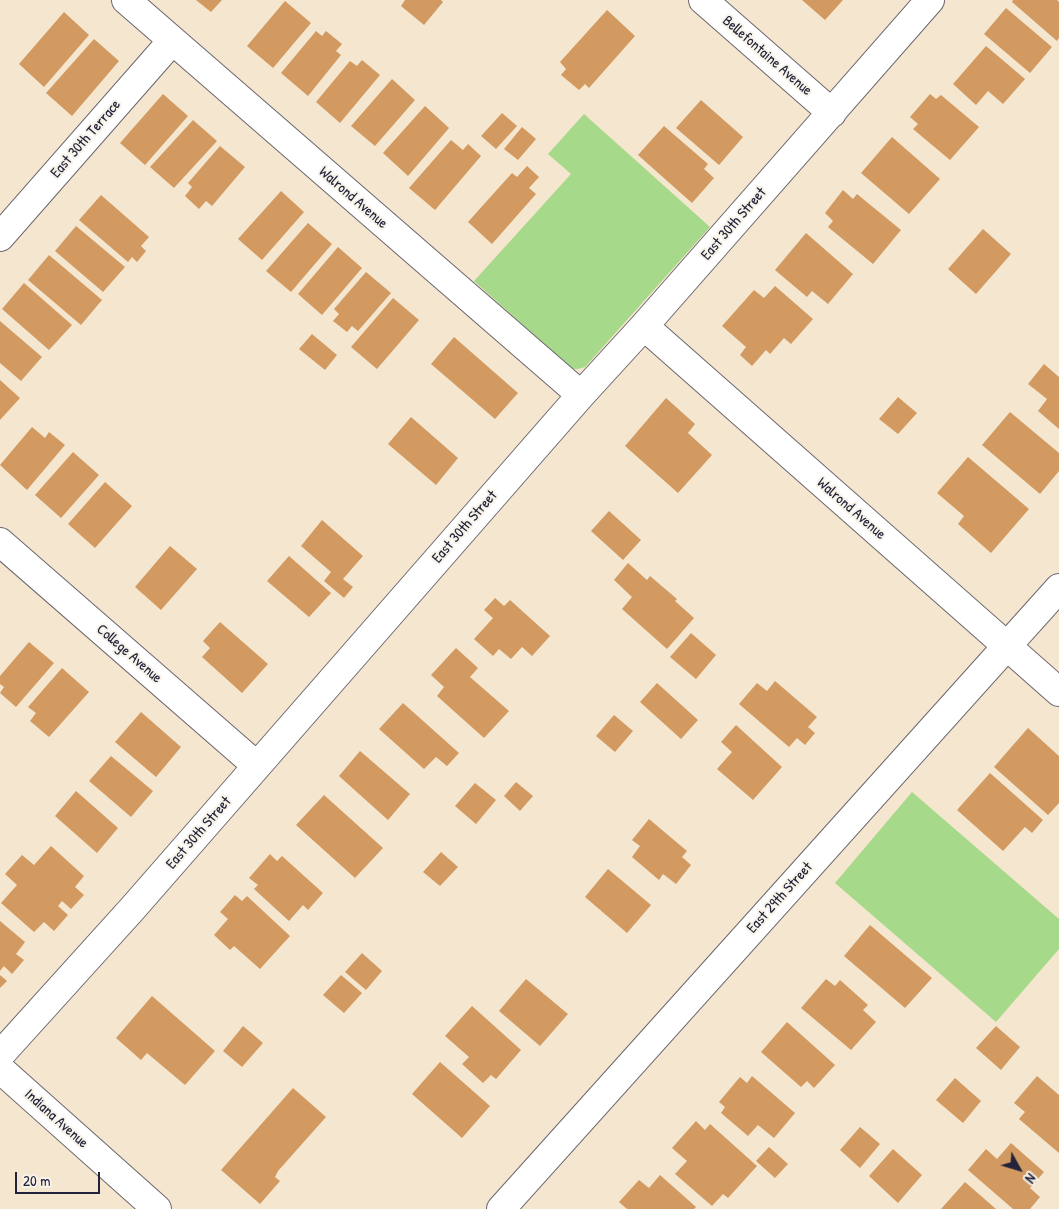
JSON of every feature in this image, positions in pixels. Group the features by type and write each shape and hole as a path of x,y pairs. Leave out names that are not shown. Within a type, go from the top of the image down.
{"street":[{"name":"Walrond Avenue","path":"126,0 581,395"},
{"name":"Bellefontaine Avenue","path":"703,0 832,113"},
{"name":"East 30th Street","path":"0,1055 133,908 581,395 644,326 930,0"},
{"name":"East 30th Terrace","path":"0,237 172,41"},
{"name":"Walrond Avenue","path":"644,326 1059,692"},
{"name":"College Avenue","path":"0,542 257,766"},
{"name":"East 29th Street","path":"501,1209 1059,588"},
{"name":"Indiana Avenue","path":"0,1069 157,1209"}],"green space":[{"path":"584,114 710,227 585,367 572,369 474,281 571,174 548,154"},
{"path":"912,792 1059,919 1059,949 996,1022 835,883"}],"building":[{"path":"196,0 222,0 211,12"},
{"path":"405,0 441,0 443,2 424,25 401,6"},
{"path":"802,0 843,0 825,20"},
{"path":"1013,0 1057,0 1059,2 1059,38 1057,41 1012,2"},
{"path":"285,1 311,23 273,68 247,46"},
{"path":"1006,8 1052,47 1030,73 984,34"},
{"path":"607,10 635,36 589,88 585,84 579,90 561,75 566,69 560,62"},
{"path":"64,12 89,35 44,87 19,64"},
{"path":"316,31 322,36 326,31 342,44 336,51 341,55 308,96 281,73"},
{"path":"94,39 119,61 72,116 46,93"},
{"path":"986,46 1025,79 1003,104 988,91 976,105 953,84"},
{"path":"362,60 380,75 340,123 316,102 350,61 357,66"},
{"path":"392,79 415,100 375,146 351,126"},
{"path":"163,94 188,116 145,165 120,143"},
{"path":"930,94 936,99 941,95 979,127 950,160 913,129 918,124 910,117"},
{"path":"701,100 743,137 719,165 676,128"},
{"path":"425,106 449,128 408,176 383,153"},
{"path":"502,113 517,126 496,149 481,136"},
{"path":"193,120 217,141 174,188 150,167"},
{"path":"664,126 708,164 704,169 714,178 692,203 638,155"},
{"path":"522,127 536,139 518,160 504,149"},
{"path":"892,137 940,179 909,214 861,173"},
{"path":"451,140 463,150 468,144 481,156 435,210 409,188"},
{"path":"220,146 245,167 212,206 206,201 199,209 185,196 192,187 188,183"},
{"path":"527,166 539,177 529,188 536,194 492,244 468,222 512,173 517,177"},
{"path":"843,190 853,199 857,194 901,230 873,264 828,227 833,221 825,213"},
{"path":"281,191 304,212 262,260 238,239"},
{"path":"101,195 149,237 141,246 146,251 137,262 132,257 128,262 79,220"},
{"path":"308,223 332,244 291,292 266,271"},
{"path":"76,226 125,267 103,292 55,251"},
{"path":"983,229 1011,254 976,294 948,269"},
{"path":"806,233 853,274 828,304 812,291 807,297 775,270"},
{"path":"338,247 362,268 322,315 298,294"},
{"path":"49,255 102,300 81,325 28,280"},
{"path":"366,272 391,293 358,331 352,326 347,332 333,321 339,314 334,309"},
{"path":"24,283 72,325 49,350 2,309"},
{"path":"775,286 813,319 791,344 784,338 770,354 766,350 752,366 740,355 746,347 722,326 754,290 764,298"},
{"path":"393,298 419,320 377,369 351,347"},
{"path":"0,321 42,357 21,381 0,363"},
{"path":"312,334 337,355 325,370 299,349"},
{"path":"454,337 518,393 495,419 431,364"},
{"path":"1044,364 1059,377 1059,429 1038,411 1047,399 1028,384"},
{"path":"0,380 20,398 0,420"},
{"path":"898,397 917,413 898,434 879,419"},
{"path":"666,398 695,424 688,433 712,455 678,493 625,446"},
{"path":"1010,412 1059,453 1059,471 1040,494 982,445"},
{"path":"411,417 458,458 436,485 388,444"},
{"path":"32,427 45,438 49,432 65,445 27,490 0,465"},
{"path":"73,452 99,475 61,518 35,495"},
{"path":"968,457 1029,509 991,553 958,524 964,516 937,493"},
{"path":"105,482 132,506 95,548 68,524"},
{"path":"609,511 641,540 623,560 591,531"},
{"path":"322,520 363,556 343,579 353,587 344,598 324,581 331,572 301,546"},
{"path":"170,546 197,569 161,610 135,587"},
{"path":"289,556 331,593 309,617 267,581"},
{"path":"628,563 647,580 650,576 677,599 675,601 694,618 667,649 622,609 632,597 614,580"},
{"path":"495,598 504,606 510,600 550,636 532,656 522,647 511,659 499,649 493,656 474,639 493,618 484,610"},
{"path":"220,622 268,664 242,693 202,657 210,648 203,641"},
{"path":"691,633 716,655 696,679 670,657"},
{"path":"29,642 54,663 16,707 0,693 4,687 0,684 0,676"},
{"path":"456,648 478,668 470,677 509,711 484,738 437,696 444,687 431,675"},
{"path":"62,668 89,692 49,737 30,721 36,713 28,707"},
{"path":"775,681 817,717 808,727 815,733 805,745 797,738 789,747 739,704 757,683 767,691"},
{"path":"657,683 698,720 681,739 640,702"},
{"path":"403,703 459,753 447,766 436,757 424,769 379,729"},
{"path":"141,712 181,747 156,777 115,742"},
{"path":"614,715 633,731 615,752 596,736"},
{"path":"736,725 782,767 753,800 717,769 732,752 721,742"},
{"path":"1028,728 1059,756 1059,803 1048,815 994,767"},
{"path":"360,751 410,794 388,820 339,776"},
{"path":"111,756 153,791 131,817 89,781"},
{"path":"990,773 1043,820 1032,833 1025,827 1003,851 957,810"},
{"path":"516,782 533,796 520,811 504,796"},
{"path":"475,783 496,800 476,824 455,806"},
{"path":"76,791 118,828 97,853 55,816"},
{"path":"324,795 383,848 355,878 296,825"},
{"path":"649,819 687,851 682,857 691,865 676,884 663,874 659,880 632,857 640,846 632,840"},
{"path":"51,846 84,876 75,887 84,895 71,909 62,901 58,906 68,915 54,931 44,922 34,932 1,903 17,885 5,874 22,855 34,865"},
{"path":"441,852 458,867 440,886 423,872"},
{"path":"270,854 277,861 282,856 323,893 308,910 303,905 289,921 254,889 258,885 249,878"},
{"path":"608,869 651,905 627,933 585,897"},
{"path":"235,895 242,901 247,896 290,936 260,969 234,946 230,950 214,935 228,919 220,912"},
{"path":"0,921 25,942 16,954 24,960 12,974 4,966 0,971"},
{"path":"870,925 932,978 905,1008 844,956"},
{"path":"362,953 382,971 366,990 345,972"},
{"path":"0,975 7,981 0,988"},
{"path":"341,975 362,993 344,1013 323,995"},
{"path":"526,979 568,1014 540,1046 499,1011"},
{"path":"826,979 835,986 840,980 868,1005 863,1010 876,1022 851,1050 801,1008"},
{"path":"152,996 215,1051 185,1085 147,1053 141,1060 116,1038"},
{"path":"472,1006 521,1050 496,1079 491,1075 483,1083 462,1064 469,1057 445,1036"},
{"path":"787,1022 835,1065 814,1088 807,1081 801,1087 761,1052"},
{"path":"243,1026 263,1043 242,1067 223,1051"},
{"path":"996,1026 1020,1047 1001,1070 976,1048"},
{"path":"440,1062 490,1106 462,1138 412,1094"},
{"path":"752,1076 795,1113 774,1138 758,1125 748,1136 721,1113 725,1107 719,1102 740,1077 747,1083"},
{"path":"1037,1076 1059,1095 1059,1153 1019,1119 1025,1112 1014,1103"},
{"path":"955,1078 981,1101 963,1123 936,1100"},
{"path":"293,1088 326,1117 278,1171 275,1177 280,1181 260,1204 221,1170"},
{"path":"696,1121 705,1130 710,1124 757,1166 728,1198 723,1194 712,1206 675,1174 687,1161 672,1148"},
{"path":"860,1127 880,1144 860,1168 840,1150"},
{"path":"1011,1143 1044,1172 1030,1188 1040,1197 1030,1209 1013,1209 968,1170 986,1149 997,1159"},
{"path":"769,1147 788,1164 775,1178 756,1161"},
{"path":"893,1149 922,1175 898,1203 869,1176"},
{"path":"660,1175 696,1207 694,1209 627,1209 619,1202 639,1180 649,1188"},
{"path":"965,1182 996,1209 941,1209"}]}
